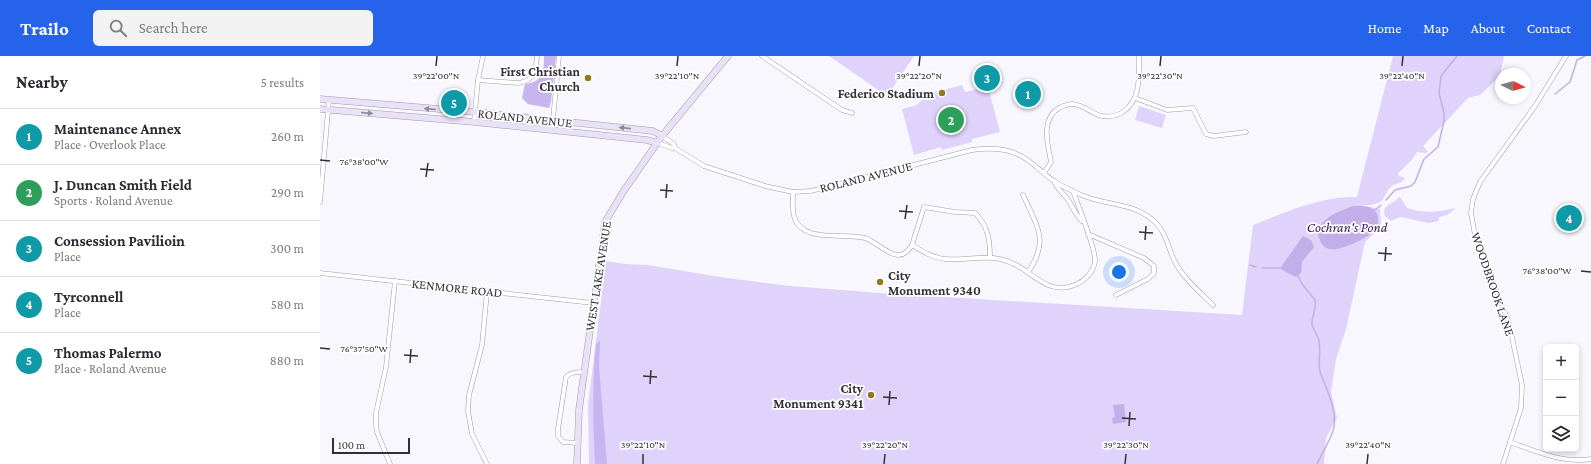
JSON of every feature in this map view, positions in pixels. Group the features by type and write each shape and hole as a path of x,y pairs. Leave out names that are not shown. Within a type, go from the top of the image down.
{"street":[{"path":"474,122 478,80 483,56"},
{"path":"478,80 518,83 525,82 534,74 537,56"},
{"path":"552,130 559,56"},
{"name":"WEST LAKE AVENUE","path":"577,464 579,410 605,222 623,192 662,136 728,56"},
{"path":"762,56 842,110 852,113"},
{"path":"1044,173 1051,162 1047,126 1052,114 1056,110 1074,104 1105,117 1114,116 1127,109 1132,105 1135,98 1139,81 1139,56"},
{"name":"WOODBROOK LANE","path":"1503,464 1521,408 1521,375 1508,323 1475,235 1471,213 1473,199 1480,182 1535,106 1566,56"},
{"path":"1135,98 1147,104 1167,110 1193,108 1206,134 1214,136 1246,132"},
{"name":"ROLAND AVENUE","path":"320,99 475,112 653,131 674,144 675,148"},
{"path":"320,202 330,100"},
{"name":"ROLAND AVENUE","path":"320,109 474,122 647,140 675,148 704,166 765,186 793,192 824,188 963,152 980,149 998,149 1017,154 1054,181"},
{"path":"1054,181 1085,197 1131,207 1151,218 1162,231 1180,270 1213,305"},
{"path":"1054,181 1058,189 1071,205 1075,214 1084,222"},
{"path":"912,245 931,255 946,259 990,257 1010,262 1040,281 1052,286 1064,287 1075,285 1081,282 1089,274 1095,262 1094,250 1073,191"},
{"path":"793,192 794,218 802,229 813,234 857,236 865,238 877,244 887,252 893,254 901,254 909,250 924,207 955,212 975,213 985,225 988,234 990,257"},
{"path":"1023,195 1037,227 1040,244 1038,257 1028,272"},
{"path":"1088,234 1144,258 1154,266 1154,273 1148,279 1116,295"},
{"name":"KENMORE ROAD","path":"320,273 593,304"},
{"path":"390,464 377,432 376,413 386,367 395,281"},
{"path":"487,292 482,345 469,395 468,411 472,434 487,464"},
{"path":"577,443 563,442 558,436 558,429 566,377 574,372 584,372"},
{"path":"1510,442 1561,461 1572,462 1591,459"}],"shaded area":[{"path":"544,56 556,56 549,108 528,104 522,98 525,84 536,81 541,75 544,66"},
{"path":"829,56 914,56 887,96"},
{"path":"1393,56 1504,56 1502,68 1495,68 1495,81 1480,95 1468,98 1423,146 1428,152 1417,152 1411,161 1398,173 1399,176 1405,178 1404,180 1392,186 1380,202 1370,205 1355,204 1380,209 1381,227 1365,242 1346,329 1336,359 1331,392 1337,418 1326,438 1324,464 589,464 588,405 606,261 647,265 720,277 790,286 879,293 1242,315 1253,225 1291,210 1317,202 1343,197 1357,197"},
{"path":"962,85 965,92 988,87 1000,132 972,139 972,142 942,150 941,147 914,155 902,109 917,105 921,101 920,96"},
{"path":"1139,106 1166,115 1162,128 1135,120"},
{"path":"1399,197 1407,208 1420,211 1426,212 1456,208 1447,215 1439,217 1438,221 1429,223 1400,217 1391,221 1385,216 1384,210"},
{"path":"600,341 599,366 607,464 595,464 593,389 596,344"}],"water":[{"name":"Cochran's Pond","path":"1353,206 1365,206 1375,211 1378,218 1378,225 1376,229 1354,244 1334,249 1329,249 1323,246 1318,235 1322,224 1326,219 1336,213"},
{"path":"1303,236 1311,240 1314,247 1302,262 1301,273 1296,277 1282,270 1281,267"},
{"path":"1124,404 1126,422 1113,424 1112,418 1115,417 1113,405"}],"waterway":[{"path":"1386,200 1395,190 1411,186 1415,182 1424,159 1438,147 1444,121 1444,113 1439,93 1441,76 1457,56"},
{"path":"1555,94 1570,82 1577,60 1585,56"},
{"path":"1374,211 1381,205"},
{"path":"1250,265 1256,267"},
{"path":"1262,268 1282,268"},
{"path":"1297,274 1302,284 1315,300 1312,324 1319,341 1320,372 1330,399 1335,420 1329,441 1317,464"}],"place":[{"name":"First Christian Church","path":"588,78"},
{"name":"Consession Pavilioin","path":"987,78"},
{"name":"Federico Stadium","path":"942,93"},
{"name":"Maintenance Annex","path":"1028,94"},
{"name":"Thomas Palermo","path":"454,103"},
{"name":"J. Duncan Smith Field","path":"951,120"},
{"name":"Tyrconnell","path":"1569,218"},
{"name":"City Monument 9340","path":"880,282"},
{"name":"City Monument 9341","path":"871,395"}]}
